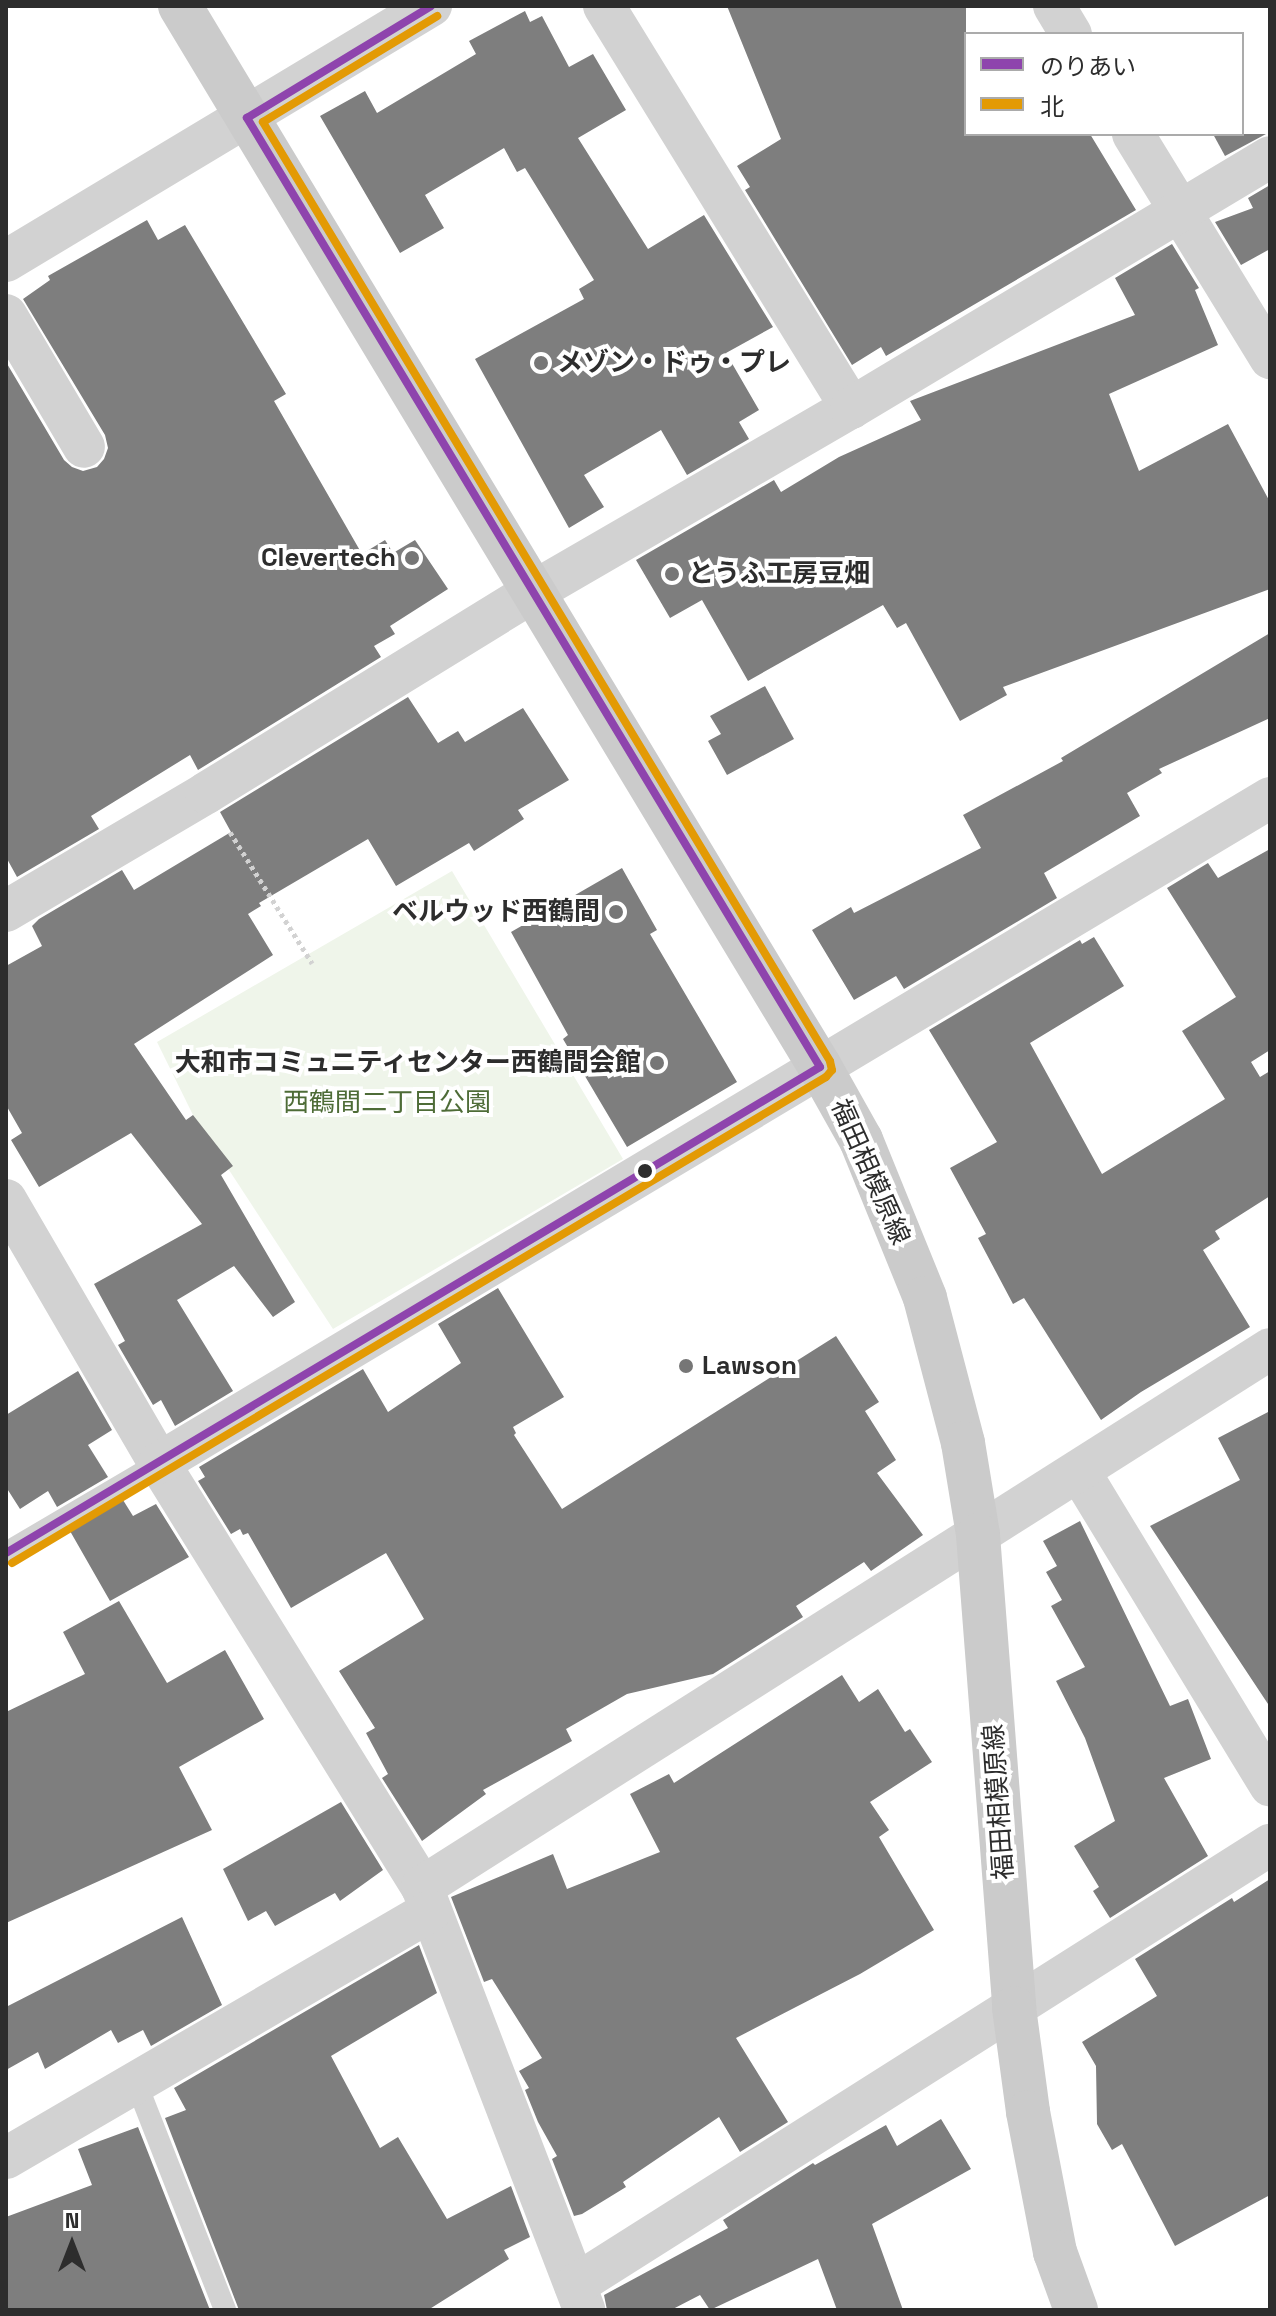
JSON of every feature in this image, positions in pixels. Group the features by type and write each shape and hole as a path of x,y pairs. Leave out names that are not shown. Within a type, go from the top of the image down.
{"street":[{"name":"福田相模原線","path":"180,6 820,1067 861,1140 925,1298 963,1443 978,1535 1014,2008 1028,2112 1055,2252 1076,2310"},
{"path":"6,261 431,6"},
{"path":"604,6 851,408"},
{"path":"1054,6 1070,32"},
{"path":"1134,136 1270,358"},
{"path":"6,911 206,793 533,592 851,408 1270,157"},
{"path":"6,315 84,447"},
{"path":"159,1463 1270,798"},
{"path":"6,1200 159,1463 426,1899 579,2298 1014,2008 1270,1845"},
{"path":"6,2158 426,1899 978,1535 1270,1349"},
{"path":"1079,1471 1270,1785"}],"lane":[{"path":"6,1553 159,1463"},
{"path":"135,2080 225,2310"}],"path":[{"path":"206,793 312,963"}],"green space":[{"name":"西鶴間二丁目公園","path":"452,871 623,1159 333,1329 193,1115 157,1042"}],"building":[{"path":"727,6 966,6 964,136 1091,136 1136,210 886,356 881,347 852,365 745,190 750,187 737,166 781,139"},
{"path":"525,11 530,22 542,16 569,67 593,54 626,110 578,138 648,249 704,215 773,327 726,353 759,410 739,422 749,439 687,475 661,430 584,475 604,507 569,528 475,359 584,299 579,289 594,280 525,168 517,172 504,148 425,195 444,228 400,253 320,116 365,91 377,113 476,54 469,41"},
{"path":"1266,134 1225,156 1214,136"},
{"path":"1270,185 1270,249 1241,265 1215,222 1253,208 1248,198"},
{"path":"147,220 158,240 185,225 286,394 274,401 362,554 385,540 393,553 415,540 448,589 390,626 395,634 374,646 381,657 198,770 190,755 91,816 99,829 17,877 6,857 6,362 64,460 83,471 97,467 108,448 105,435 23,299 50,280 48,276"},
{"path":"1172,244 1199,288 1195,290 1218,345 1109,394 1139,471 1228,424 1270,502 1270,589 1003,687 1007,695 960,721 906,623 897,628 883,605 748,681 702,600 670,618 636,560 774,480 781,492 839,457 921,420 910,401 1135,315 1115,278"},
{"path":"1270,633 1270,718 1159,769 1162,773 1127,793 1140,816 1044,873 1057,898 904,989 896,976 854,1000 812,930 851,907 854,913 981,848 963,815 1063,761 1061,758"},
{"path":"765,686 794,739 727,775 708,741 721,734 710,716"},
{"path":"408,697 438,743 458,731 465,742 523,708 569,780 518,810 524,819 474,851 469,843 396,886 368,839 259,903 261,906 248,914 273,955 134,1044 186,1120 193,1115 233,1166 221,1175 295,1302 273,1317 234,1266 177,1300 233,1391 175,1426 161,1400 153,1405 118,1345 125,1341 94,1284 202,1224 131,1133 39,1187 11,1140 22,1133 6,1105 6,966 42,946 32,926 39,919 122,870 134,890 231,832 220,812"},
{"path":"1270,849 1270,1050 1251,1062 1260,1077 1270,1071 1270,1196 1215,1231 1220,1239 1203,1250 1250,1327 1141,1392 1101,1420 1024,1298 1013,1304 978,1238 986,1234 950,1168 997,1142 929,1030 1080,940 1082,944 1094,937 1124,986 1030,1043 1102,1174 1225,1099 1182,1031 1236,997 1167,888 1208,863 1218,878"},
{"path":"622,868 657,930 650,934 737,1082 627,1147 563,1039 568,1035 511,932"},
{"path":"498,1288 564,1397 513,1427 514,1435 562,1509 836,1336 879,1402 865,1411 896,1460 877,1473 923,1535 871,1571 864,1562 796,1606 803,1617 713,1674 627,1694 566,1729 572,1741 483,1790 486,1794 422,1841 382,1778 388,1774 366,1733 375,1728 339,1671 424,1619 386,1553 291,1608 248,1533 243,1535 240,1529 231,1534 198,1481 205,1477 199,1467 363,1369 388,1412 461,1363 438,1324"},
{"path":"78,1371 112,1430 88,1445 108,1477 57,1507 48,1491 20,1509 6,1487 6,1415"},
{"path":"1270,1411 1270,1707 1150,1526 1240,1480 1218,1438"},
{"path":"123,1500 133,1516 156,1504 189,1557 110,1601 70,1531"},
{"path":"1080,1521 1170,1706 1188,1699 1211,1759 1164,1778 1208,1856 1110,1918 1093,1891 1099,1887 1074,1846 1115,1821 1085,1738 1056,1681 1085,1667 1051,1606 1062,1600 1046,1572 1057,1566 1043,1541"},
{"path":"119,1601 167,1683 225,1650 264,1719 179,1767 212,1830 6,1923 6,1712 85,1674 63,1632"},
{"path":"842,1675 859,1702 878,1689 905,1732 910,1729 932,1762 870,1802 889,1830 879,1837 934,1930 860,1974 736,2038 788,2122 740,2152 719,2117 623,2182 626,2187 574,2216 552,2159 557,2156 538,2122 525,2090 529,2088 519,2071 542,2058 492,1979 484,1982 451,1897 553,1854 567,1889 660,1852 630,1794 669,1774 674,1783"},
{"path":"341,1802 383,1870 340,1901 335,1893 275,1926 266,1911 248,1921 223,1869"},
{"path":"1270,1879 1270,2195 1175,2246 1122,2144 1112,2150 1097,2124 1096,2066 1082,2042 1157,1996 1135,1959 1232,1898 1234,1902"},
{"path":"182,1917 222,2005 151,2046 143,2030 118,2043 111,2030 45,2069 38,2052 6,2070 6,2007"},
{"path":"419,1945 437,1993 331,2056 380,2148 398,2137 447,2219 511,2186 530,2237 504,2250 509,2259 428,2310 239,2310 165,2118 186,2110 174,2088"},
{"path":"941,2119 971,2169 872,2224 903,2310 837,2310 818,2259 710,2310 700,2295 671,2310 607,2310 604,2295 728,2228 723,2220 813,2163 815,2165 886,2125 897,2146"},
{"path":"138,2127 210,2310 6,2310 6,2217 92,2185 78,2149"}],"transit line":[{"name":"のりあい","path":"6,1553 820,1067 247,118 431,6"},
{"name":"北","path":"12,1563 826,1077 832,1070 830,1061 263,122 437,16"}],"place":[{"name":"メゾン・ドゥ・プレ","path":"541,363"},
{"name":"Clevertech","path":"412,558"},
{"name":"とうふ工房豆畑","path":"672,574"},
{"name":"ベルウッド西鶴間","path":"616,912"},
{"name":"大和市コミュニティセンター西鶴間会館","path":"657,1063"},
{"name":"Lawson","path":"686,1366"}]}
